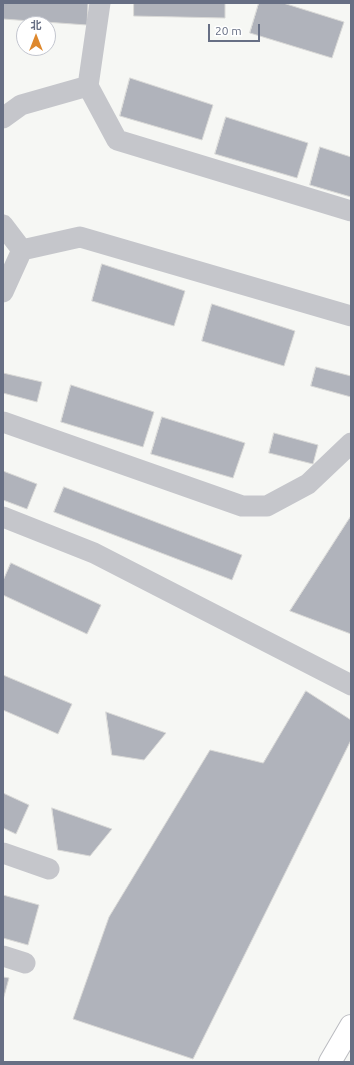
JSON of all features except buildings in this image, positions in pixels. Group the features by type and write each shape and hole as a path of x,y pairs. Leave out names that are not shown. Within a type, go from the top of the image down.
{"main road":[{"path":"330,1062 351,1026"}],"street":[{"path":"100,3 88,86 117,140 351,211"},
{"path":"3,118 21,104 88,86"},
{"path":"3,225 22,250"},
{"path":"22,250 80,237 351,316"},
{"path":"3,292 22,250"},
{"path":"3,422 242,506 267,506 308,484 351,443"},
{"path":"3,517 94,553 351,685"},
{"path":"3,854 49,869"},
{"path":"3,956 25,963"}]}
